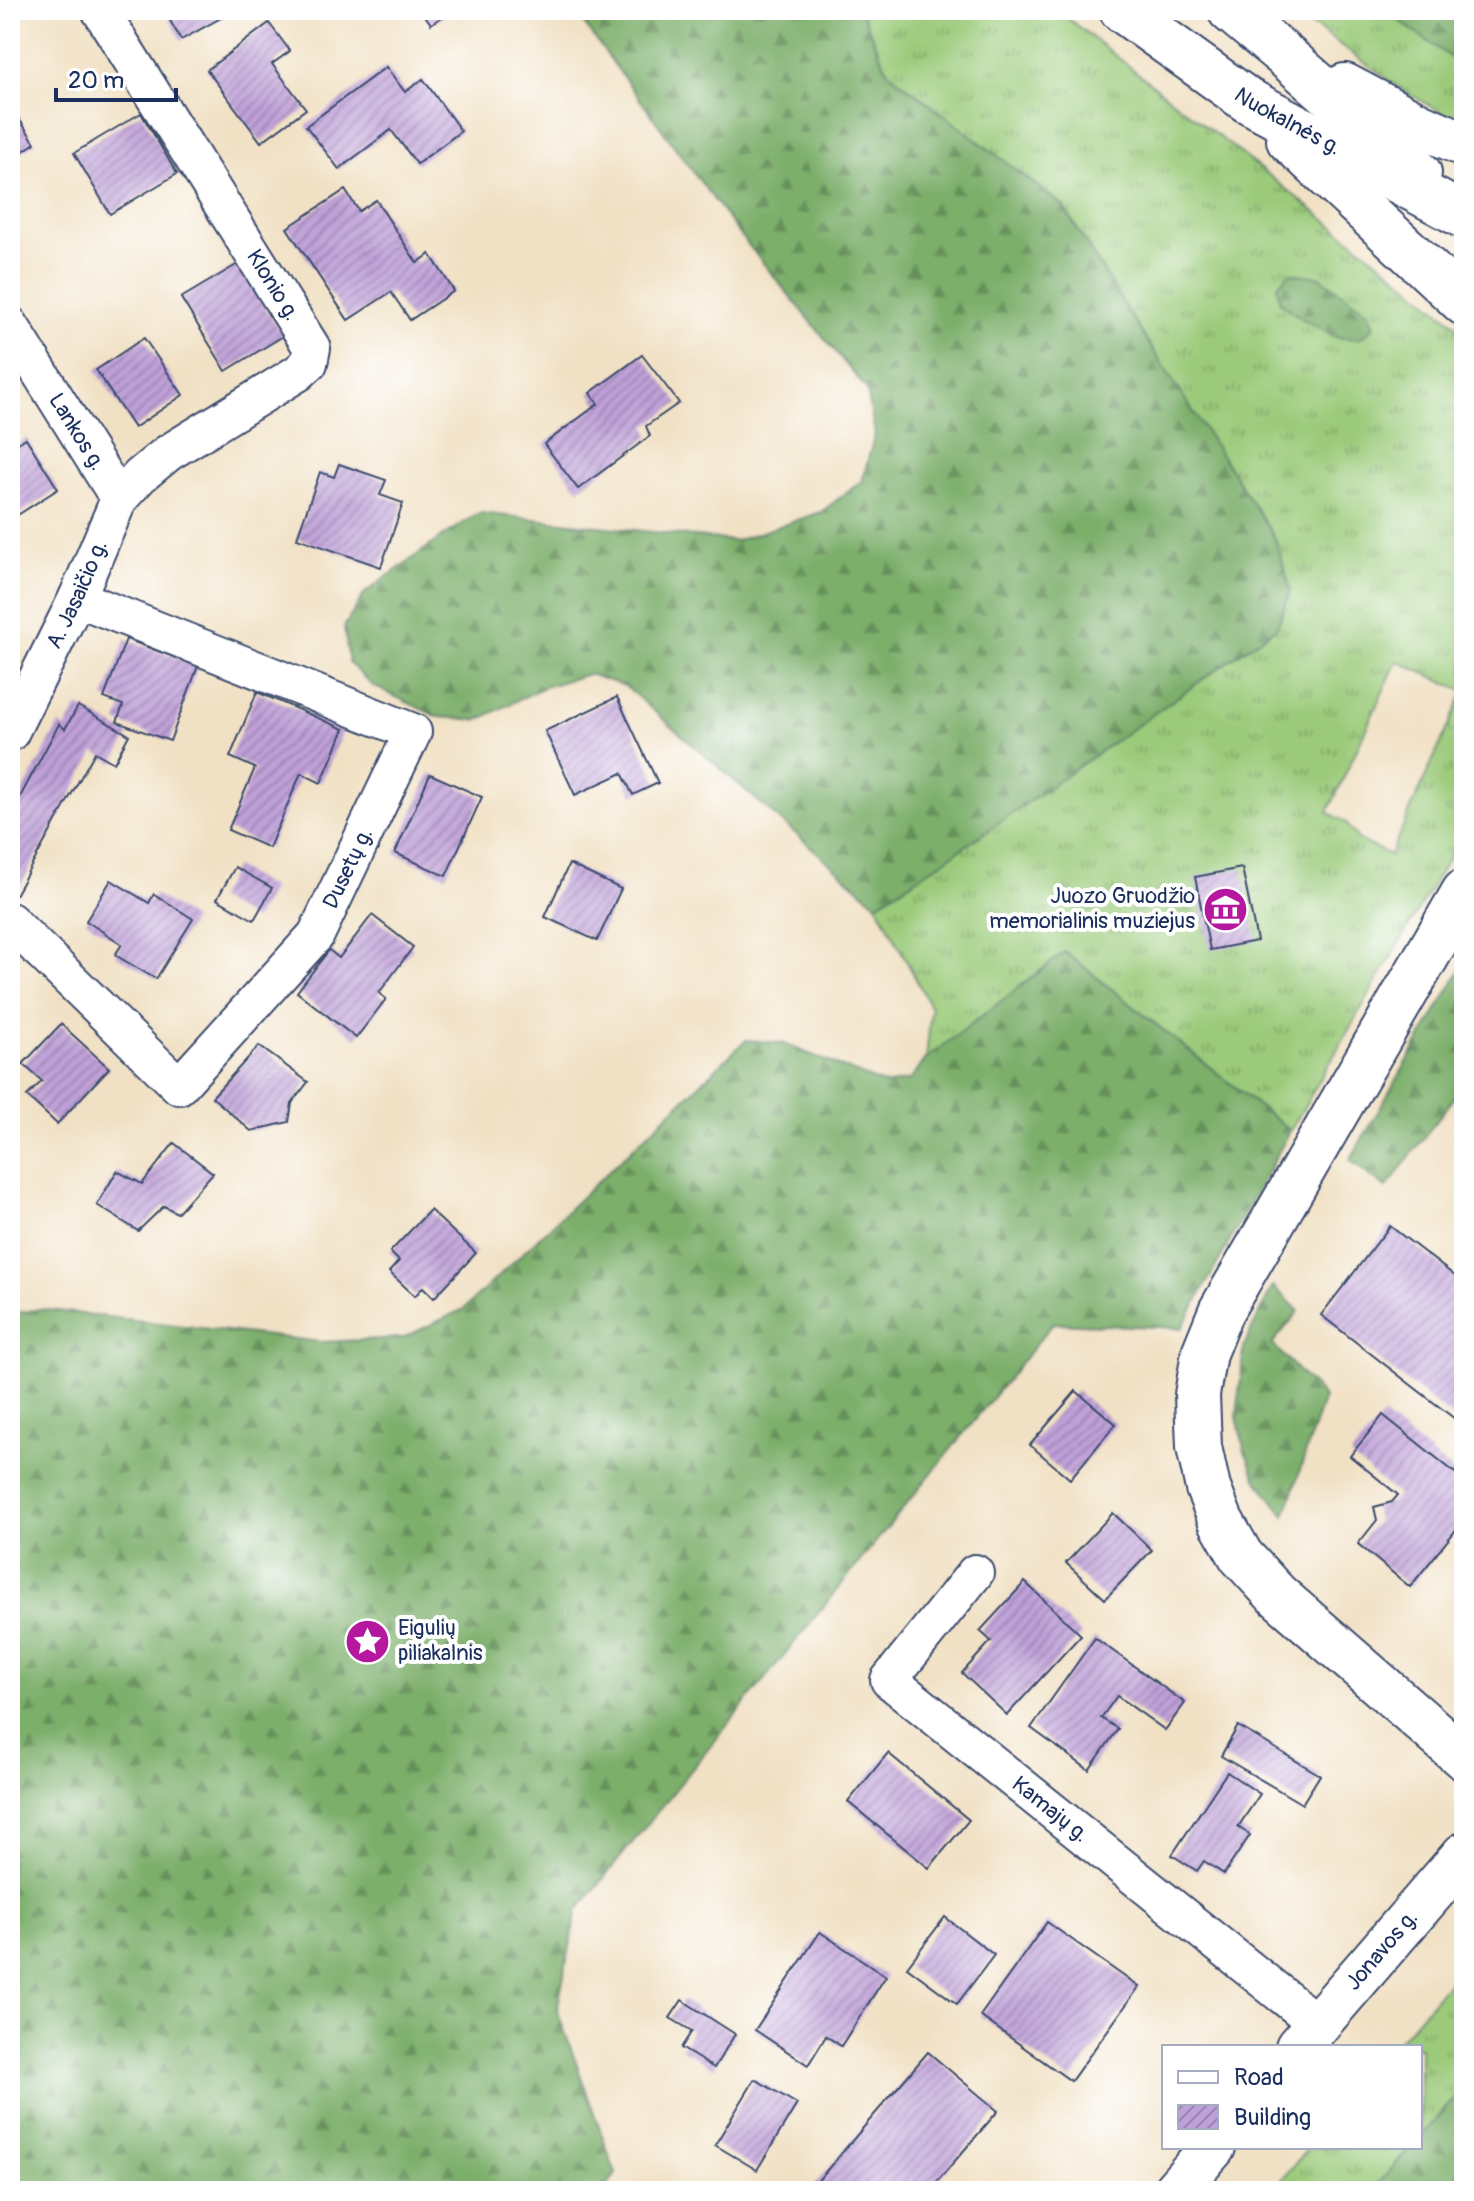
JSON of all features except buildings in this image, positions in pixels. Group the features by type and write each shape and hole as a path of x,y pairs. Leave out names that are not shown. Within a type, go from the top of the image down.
{"main road":[{"name":"Nuokalnės g.","path":"1122,10 1247,100 1464,214"},
{"name":"Nuokalnės g.","path":"1230,10 1464,214"},
{"path":"1283,54 1419,125 1464,144"},
{"path":"1247,100 1464,303"},
{"path":"1464,892 1221,1311 1204,1353 1197,1395 1199,1447 1208,1488 1221,1521 1241,1556 1306,1622 1464,1758"},
{"name":"Jonavos g.","path":"1308,2036 1464,1855"},
{"path":"1175,2191 1211,2149"}],"street":[{"name":"Klonio g.","path":"100,10 312,348 309,363 298,373 168,453 119,499"},
{"name":"Lankos g.","path":"10,325 119,499"},
{"name":"A. Jasaičio g.","path":"10,733 77,598 119,499"},
{"name":"Dusetų g.","path":"10,921 179,1086 316,935 413,732 77,598"},
{"name":"Kamajų g.","path":"975,1573 889,1680 1308,2036"}],"green space":[{"path":"574,10 860,10 888,72 1063,206 1275,538 1291,590 1277,627 947,859 877,904 625,686 588,674 544,687 478,720 438,717 373,686 349,663 344,627 365,593 479,513 735,541 821,512 862,481 875,434 867,390 736,230"},
{"path":"860,10 1057,10 1400,278 1464,332 1464,691 1397,661 1328,812 1346,823 1359,840 1390,855 1464,692 1464,831 1290,1131 1065,952 926,1059 931,1008 877,904 947,859 1122,302 1063,206 888,72"},
{"path":"1292,10 1384,10 1464,67 1464,125 1404,91"},
{"path":"1384,10 1464,10 1464,67"},
{"path":"1290,273 1320,277 1368,312 1374,327 1359,339 1335,337 1301,318 1280,302 1277,286"},
{"path":"1065,952 1290,1131 1182,1328 1053,1323 577,1911 557,2010 616,2174 603,2191 10,2191 10,1314 40,1309 321,1342 403,1338 464,1309 746,1040 782,1043 886,1085 910,1080 926,1059"},
{"path":"1464,964 1464,1084 1386,1188 1350,1160"},
{"path":"1273,1286 1299,1311 1272,1344 1324,1397 1285,1516 1257,1480 1245,1451 1237,1417 1244,1346"},
{"path":"1464,1965 1464,2088 1422,2135 1422,2045 1395,2045"},
{"path":"1464,2088 1464,2191 1372,2191 1409,2149 1422,2149 1422,2135"},
{"path":"1307,2149 1409,2149 1372,2191 1272,2191"}],"place":[{"name":"Juozo Gruodžio memorialinis muziejus","path":"1226,909"},
{"name":"Eigulių piliakalnis","path":"367,1641"}]}
